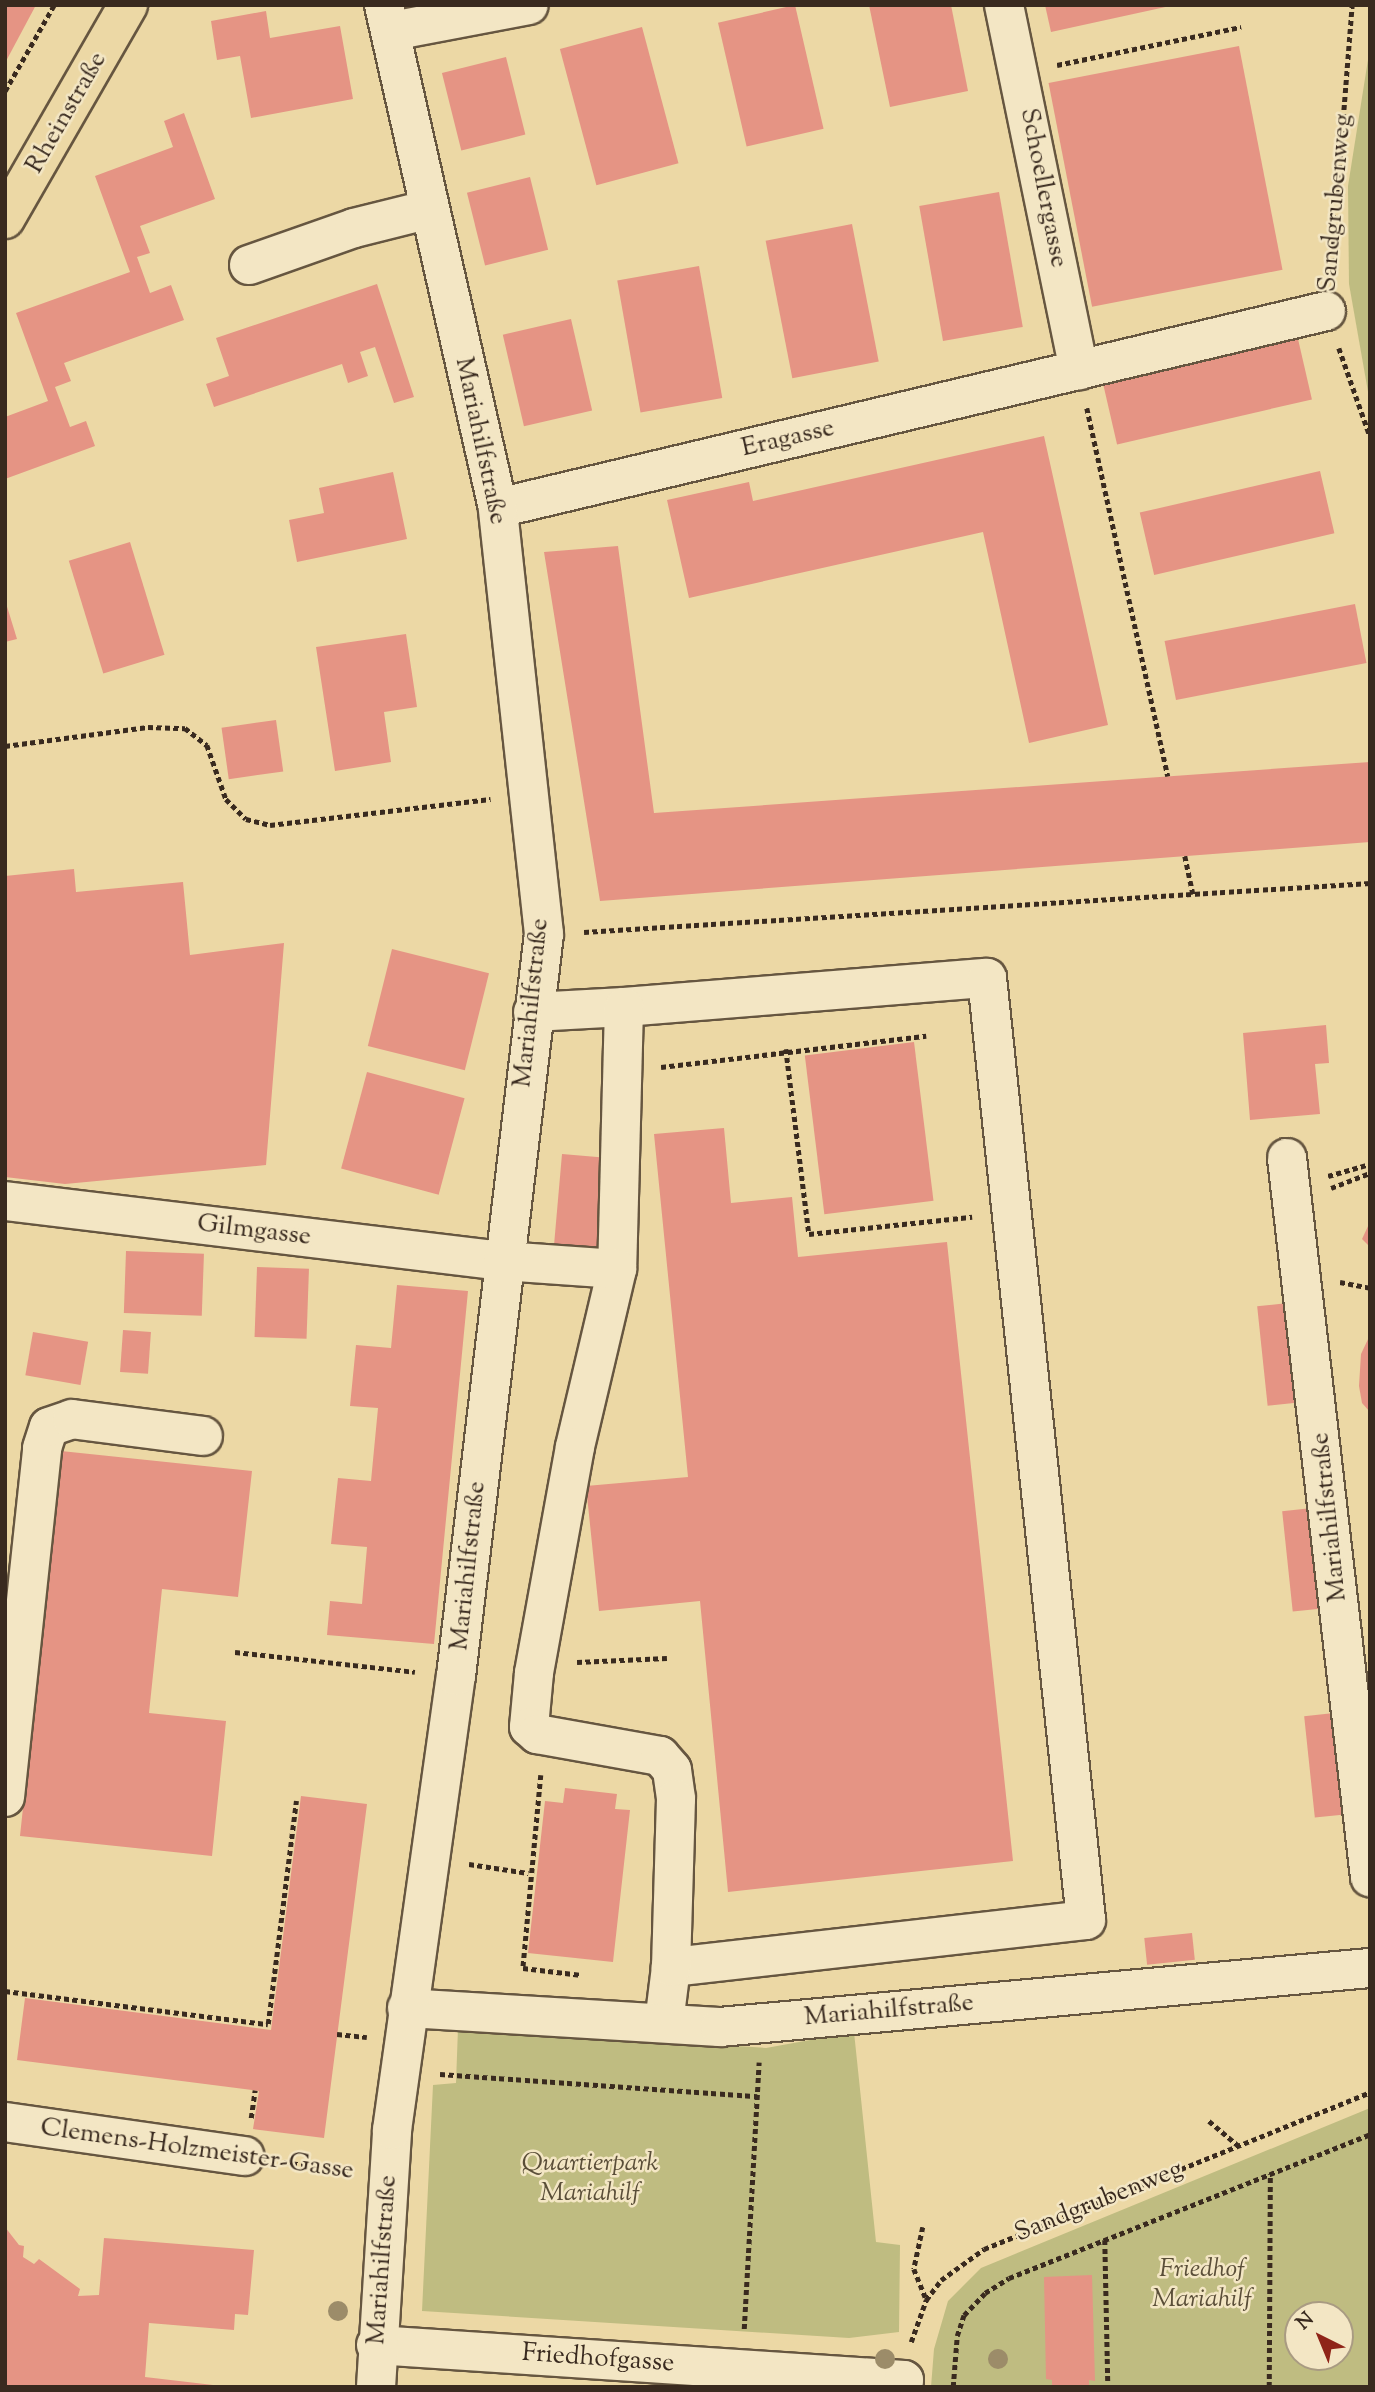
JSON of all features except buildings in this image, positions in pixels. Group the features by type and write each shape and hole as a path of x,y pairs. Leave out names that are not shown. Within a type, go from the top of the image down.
{"main road":[{"name":"Rheinstraße","path":"5,219 128,5"}],"street":[{"name":"Schoellergasse","path":"1004,5 1079,370"},
{"path":"388,18 518,6"},
{"name":"Mariahilfstraße","path":"376,2387 372,2175 399,2071 456,1676 503,1261 544,934 498,508 388,18"},
{"path":"249,265 355,228 430,209"},
{"name":"Eragasse","path":"498,508 1326,311"},
{"path":"533,1012 987,978 1014,1213 1086,1920 671,1967"},
{"path":"624,1007 617,1269 575,1447 534,1672 529,1727 546,1735 660,1756 672,1770 676,1799 671,1967 664,2023"},
{"name":"Mariahilfstraße","path":"1287,1158 1370,1877"},
{"name":"Gilmgasse","path":"5,1201 503,1261 617,1269"},
{"path":"5,1797 42,1448 49,1427 72,1419 203,1436"},
{"name":"Mariahilfstraße","path":"407,2008 720,2026 1370,1968"},
{"name":"Clemens-Holzmeister-Gasse","path":"5,2122 246,2156"},
{"name":"Friedhofgasse","path":"376,2345 742,2369 904,2384"}],"path":[{"path":"5,91 54,5"},
{"name":"Sandgrubenweg","path":"1352,5 1326,311 1370,436"},
{"path":"1020,73 1241,27"},
{"path":"1079,370 1168,776"},
{"path":"5,746 148,727 185,727 207,745 226,799 246,819 270,825 493,799 534,828"},
{"path":"1185,856 1193,894"},
{"path":"544,934 704,928 1370,883"},
{"path":"622,1070 786,1049 926,1036"},
{"path":"786,1049 809,1234 1014,1213"},
{"path":"546,1735 528,1873 523,1968 595,1977"},
{"path":"5,1992 268,2024 296,1801"},
{"path":"430,1858 528,1873"},
{"path":"742,2369 761,2023"},
{"path":"399,2071 757,2096"},
{"name":"Sandgrubenweg","path":"904,2384 926,2300 958,2266 984,2249 1370,2092"},
{"path":"1209,2121 1238,2145"},
{"path":"953,2387 957,2336 964,2315 985,2293 1009,2278 1370,2134"},
{"name":"Clemens-Holzmeister-Gasse","path":"246,2156 372,2175"},
{"path":"1269,2387 1270,2174"},
{"path":"923,2227 914,2269 926,2300"},
{"path":"1105,2240 1108,2387"}],"green space":[{"path":"1370,47 1370,403 1349,284 1348,186"},
{"name":"Quartierpark Mariahilf","path":"458,2028 766,2048 854,2032 876,2242 900,2245 899,2332 849,2338 422,2311 433,2085 456,2083"},
{"name":"Friedhof Mariahilf","path":"1370,2108 1370,2387 931,2387 934,2349 948,2301 981,2268"}]}
